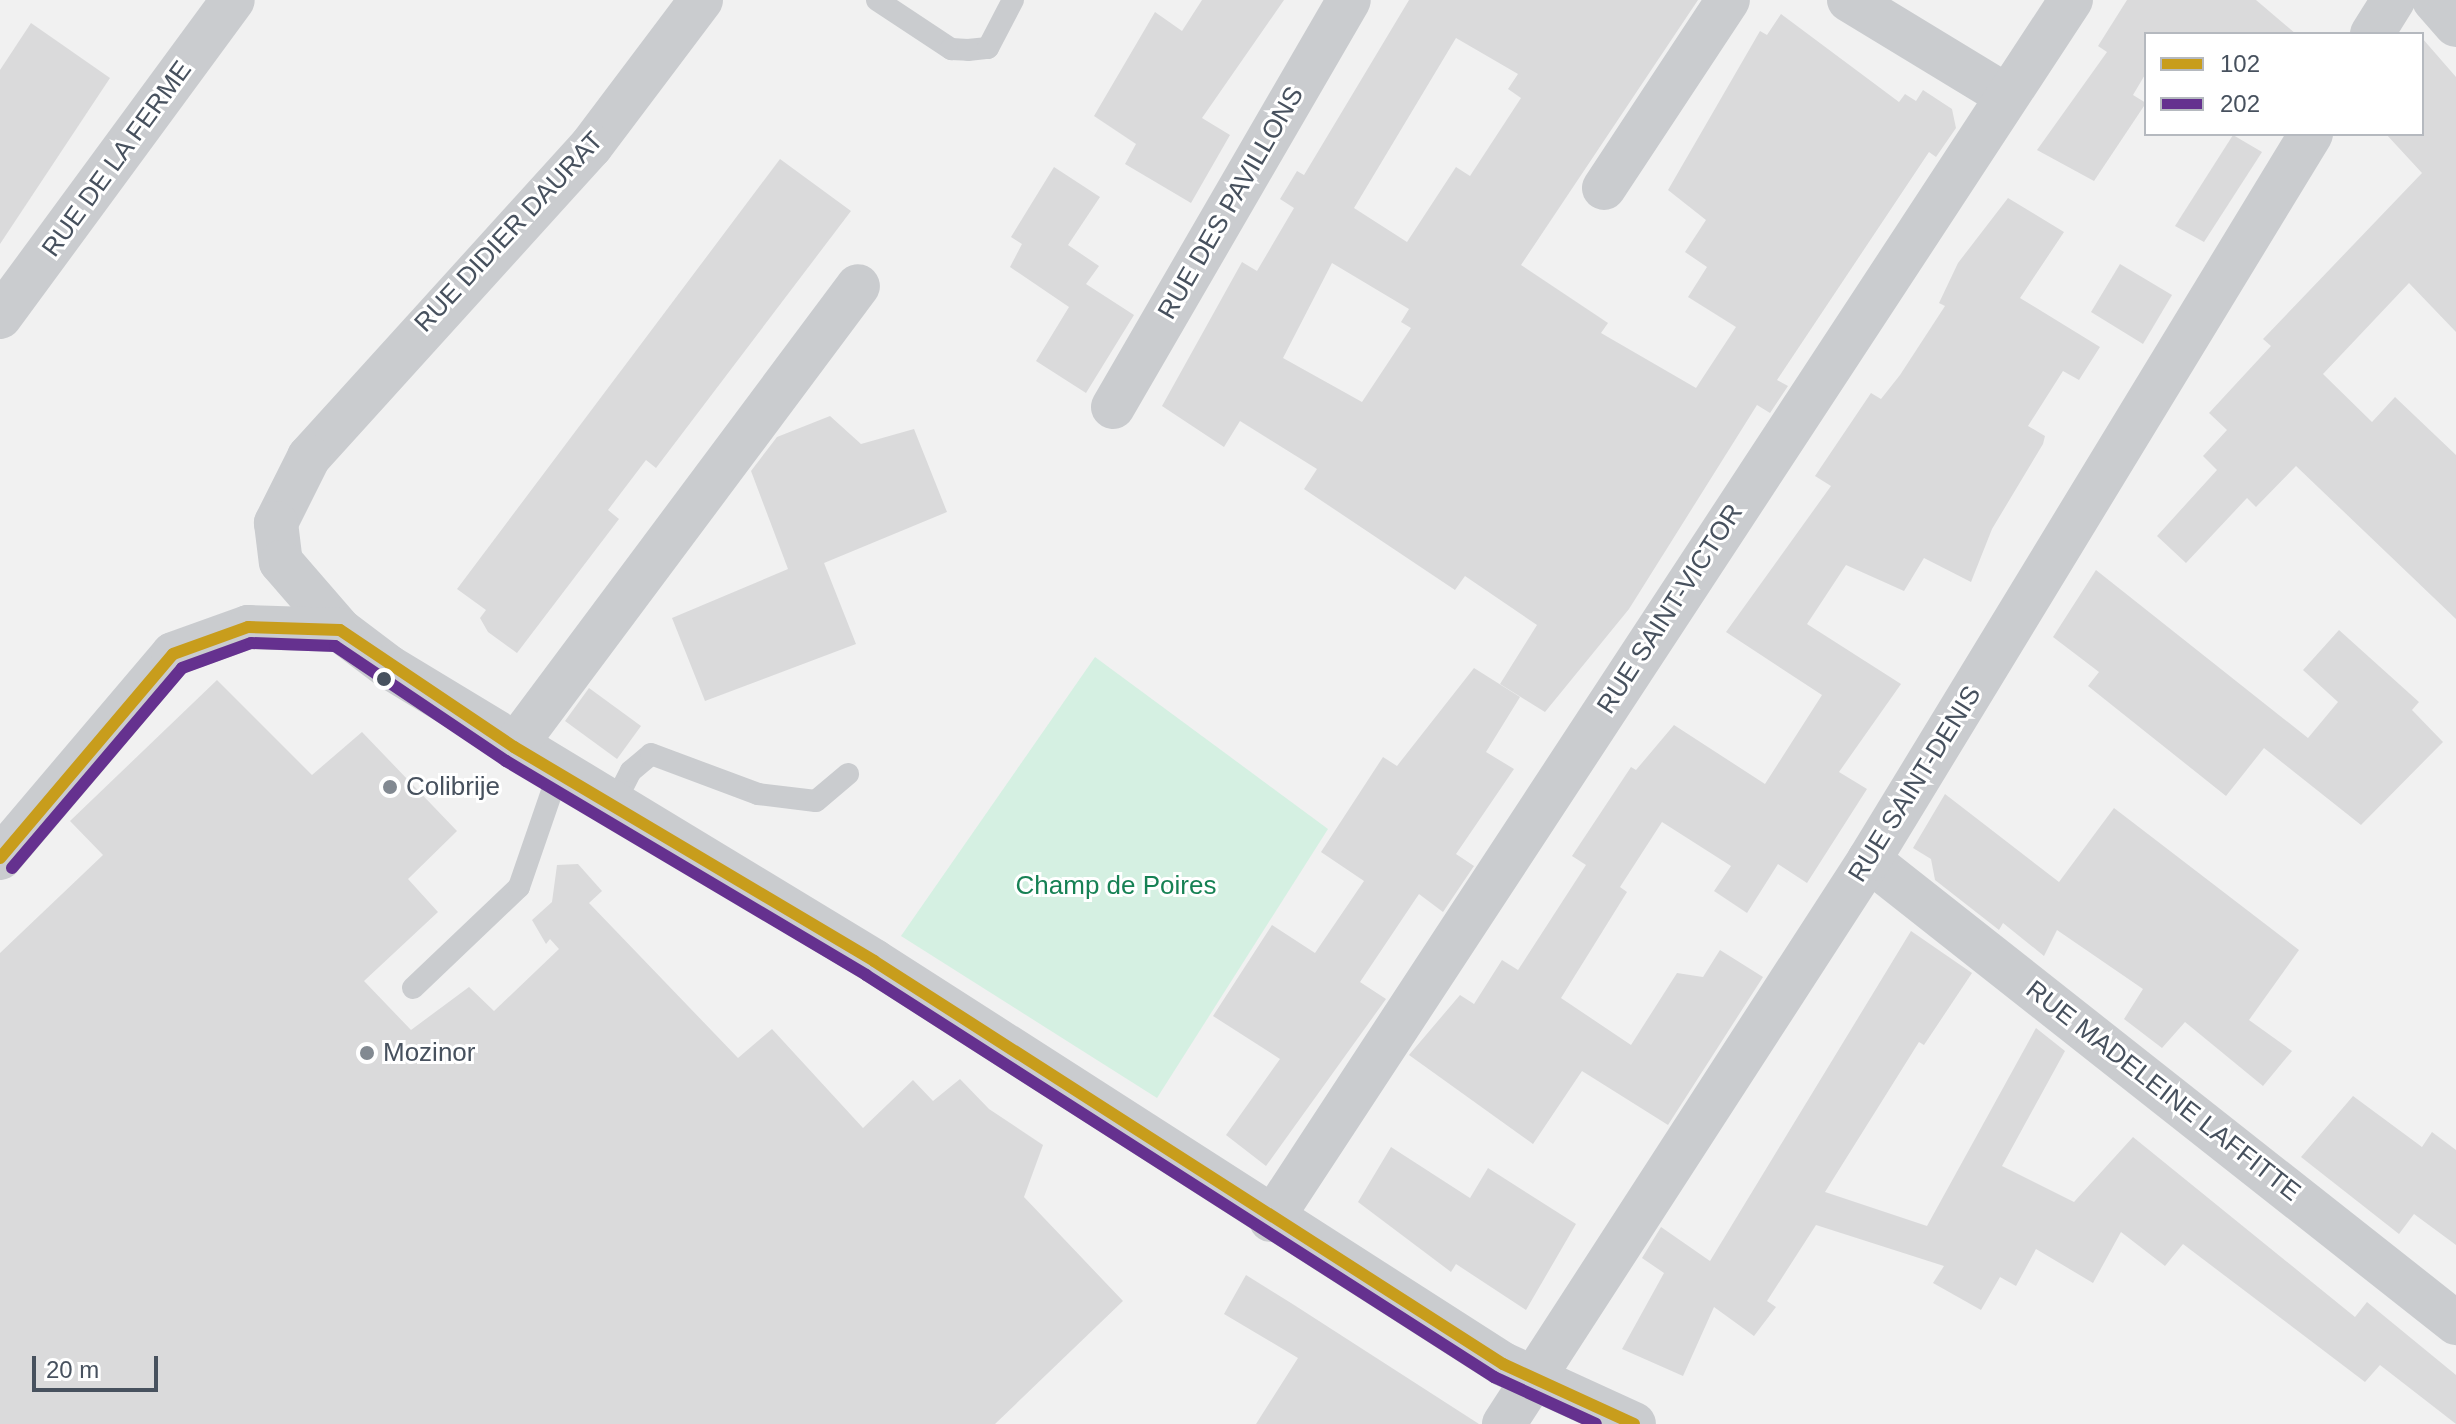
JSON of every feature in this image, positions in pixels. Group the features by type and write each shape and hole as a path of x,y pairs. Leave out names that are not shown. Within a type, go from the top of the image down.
{"street":[{"name":"RUE DE LA FERME","path":"0,317 233,0"},
{"name":"RUE DIDIER DAURAT","path":"701,0 591,146 309,457 276,523 281,562 340,630 514,747 874,961 1271,1220 1530,1380 1634,1424"},
{"name":"RUE DES PAVILLONS","path":"1113,407 1349,0"},
{"path":"1604,188 1728,0"},
{"path":"1849,0 2005,95"},
{"name":"RUE SAINT-VICTOR","path":"1271,1220 2005,95 2071,0"},
{"path":"2373,32 2393,0"},
{"path":"2434,0 2456,25"},
{"name":"RUE SAINT-DENIS","path":"1504,1424 1869,860 2310,136"},
{"path":"514,747 858,286"},
{"path":"0,858 173,654 248,627 340,630"},
{"name":"RUE MADELEINE LAFFITTE","path":"1869,860 2456,1323"}],"lane":[{"path":"877,0 951,49 968,50 988,48 1013,0"},
{"path":"613,806 631,771 651,754 758,794 816,801 848,774"},
{"path":"413,988 519,887 558,774"}],"green space":[{"name":"Champ de Poires","path":"1095,657 1328,829 1157,1098 901,936"}],"building":[{"path":"1202,0 1284,0 1202,118 1230,135 1191,203 1125,164 1136,144 1094,116 1155,12 1182,31"},
{"path":"1409,0 1698,0 1521,265 1608,323 1601,333 1696,388 1736,327 1688,297 1707,267 1685,252 1706,220 1668,190 1760,31 1767,35 1781,14 1899,102 1905,94 1916,101 1923,90 1952,109 1956,128 1936,157 1929,152 1777,380 1788,386 1770,413 1757,405 1629,609 1545,712 1500,684 1537,625 1465,576 1455,590 1304,489 1317,469 1240,421 1224,447 1162,406 1242,262 1257,271 1294,208 1280,199 1297,171 1304,175","holes":["1456,38 1518,74 1508,89 1521,98 1470,176 1456,167 1407,242 1354,208","1332,263 1409,309 1401,322 1411,328 1362,402 1283,358"]},
{"path":"2127,0 2256,0 2294,32 2144,32 2144,76 2133,95 2144,102 2144,106 2094,181 2037,150 2107,52 2098,46"},
{"path":"31,23 110,78 0,244 0,70"},
{"path":"2424,40 2456,77 2456,332 2409,283 2323,374 2372,422 2395,397 2456,455 2456,619 2296,466 2256,507 2247,498 2186,563 2157,536 2217,470 2203,456 2227,430 2209,413 2271,346 2263,339 2422,173 2388,136 2424,136"},
{"path":"2232,136 2262,152 2204,242 2175,226"},
{"path":"780,159 851,211 656,468 646,460 608,510 619,519 517,653 488,632 480,618 486,610 457,589"},
{"path":"1054,167 1100,197 1068,245 1099,266 1086,284 1134,315 1086,393 1036,361 1069,307 1010,267 1022,244 1011,237"},
{"path":"2008,198 2064,232 2020,298 2100,347 2079,380 2063,371 2028,426 2045,436 2043,444 1992,529 1971,582 1924,558 1904,591 1846,565 1807,624 1901,684 1839,772 1867,789 1807,883 1778,864 1747,913 1714,891 1731,866 1662,822 1620,887 1627,892 1561,998 1631,1045 1677,973 1703,977 1720,950 1763,977 1668,1125 1582,1071 1533,1144 1409,1055 1460,995 1474,1004 1502,960 1518,970 1586,865 1572,856 1631,767 1636,770 1674,725 1765,784 1822,695 1726,632 1831,486 1815,476 1871,393 1881,399 1900,375 1945,306 1939,303 1958,263"},
{"path":"2120,264 2172,295 2143,344 2091,312"},
{"path":"830,416 861,444 914,429 947,512 824,563 856,644 705,701 672,618 788,569 751,471 777,437"},
{"path":"2096,570 2308,738 2338,702 2303,670 2339,630 2419,702 2412,710 2443,742 2361,825 2264,748 2226,796 2088,686 2099,672 2053,637"},
{"path":"1474,668 1520,697 1486,752 1514,769 1456,854 1474,866 1443,912 1419,894 1360,982 1386,999 1266,1166 1226,1135 1280,1059 1213,1016 1272,925 1315,953 1364,881 1321,852 1383,757 1397,766"},
{"name":"Mozinor","path":"217,680 312,775 362,732 457,831 408,879 438,912 364,981 411,1030 469,987 494,1011 559,949 550,939 546,944 532,920 552,902 557,865 578,864 602,891 589,903 738,1058 772,1029 863,1128 913,1080 933,1101 960,1079 989,1109 1043,1145 1024,1197 1123,1301 995,1424 0,1424 0,953 103,855 70,821"},
{"path":"589,688 641,726 617,759 565,721"},
{"path":"1945,794 2059,882 2114,808 2299,950 2249,1020 2292,1051 2263,1086 2185,1022 2162,1048 2124,1019 2143,989 2057,930 2044,956 2003,923 1999,930 1935,880 1931,859 1913,848"},
{"path":"1911,931 1972,973 1924,1045 1919,1042 1825,1192 1927,1226 2036,1028 2065,1051 2002,1166 2074,1202 2133,1137 2355,1317 2367,1302 2456,1375 2456,1424 2380,1365 2365,1382 2183,1244 2165,1266 2121,1232 2093,1283 2036,1249 2016,1286 2000,1277 1981,1310 1933,1283 1944,1266 1816,1225 1767,1301 1776,1307 1754,1336 1714,1307 1683,1376 1622,1349 1664,1273 1642,1258 1661,1227 1710,1261"},
{"path":"2353,1096 2422,1147 2432,1132 2456,1150 2456,1245 2414,1214 2399,1234 2301,1157"},
{"path":"1391,1147 1470,1198 1488,1168 1576,1224 1526,1310 1456,1264 1451,1272 1358,1202"},
{"path":"1246,1275 1479,1424 1256,1424 1298,1358 1224,1314"}],"transit line":[{"name":"102","path":"0,858 173,654 248,627 340,630 514,747 874,961 1503,1364 1634,1424"},
{"name":"202","path":"12,868 182,668 251,643 335,646 506,761 866,975 1494,1377 1596,1424"}],"place":[{"name":"Colibrije","path":"390,787"},
{"name":"Mozinor","path":"367,1053"}]}
